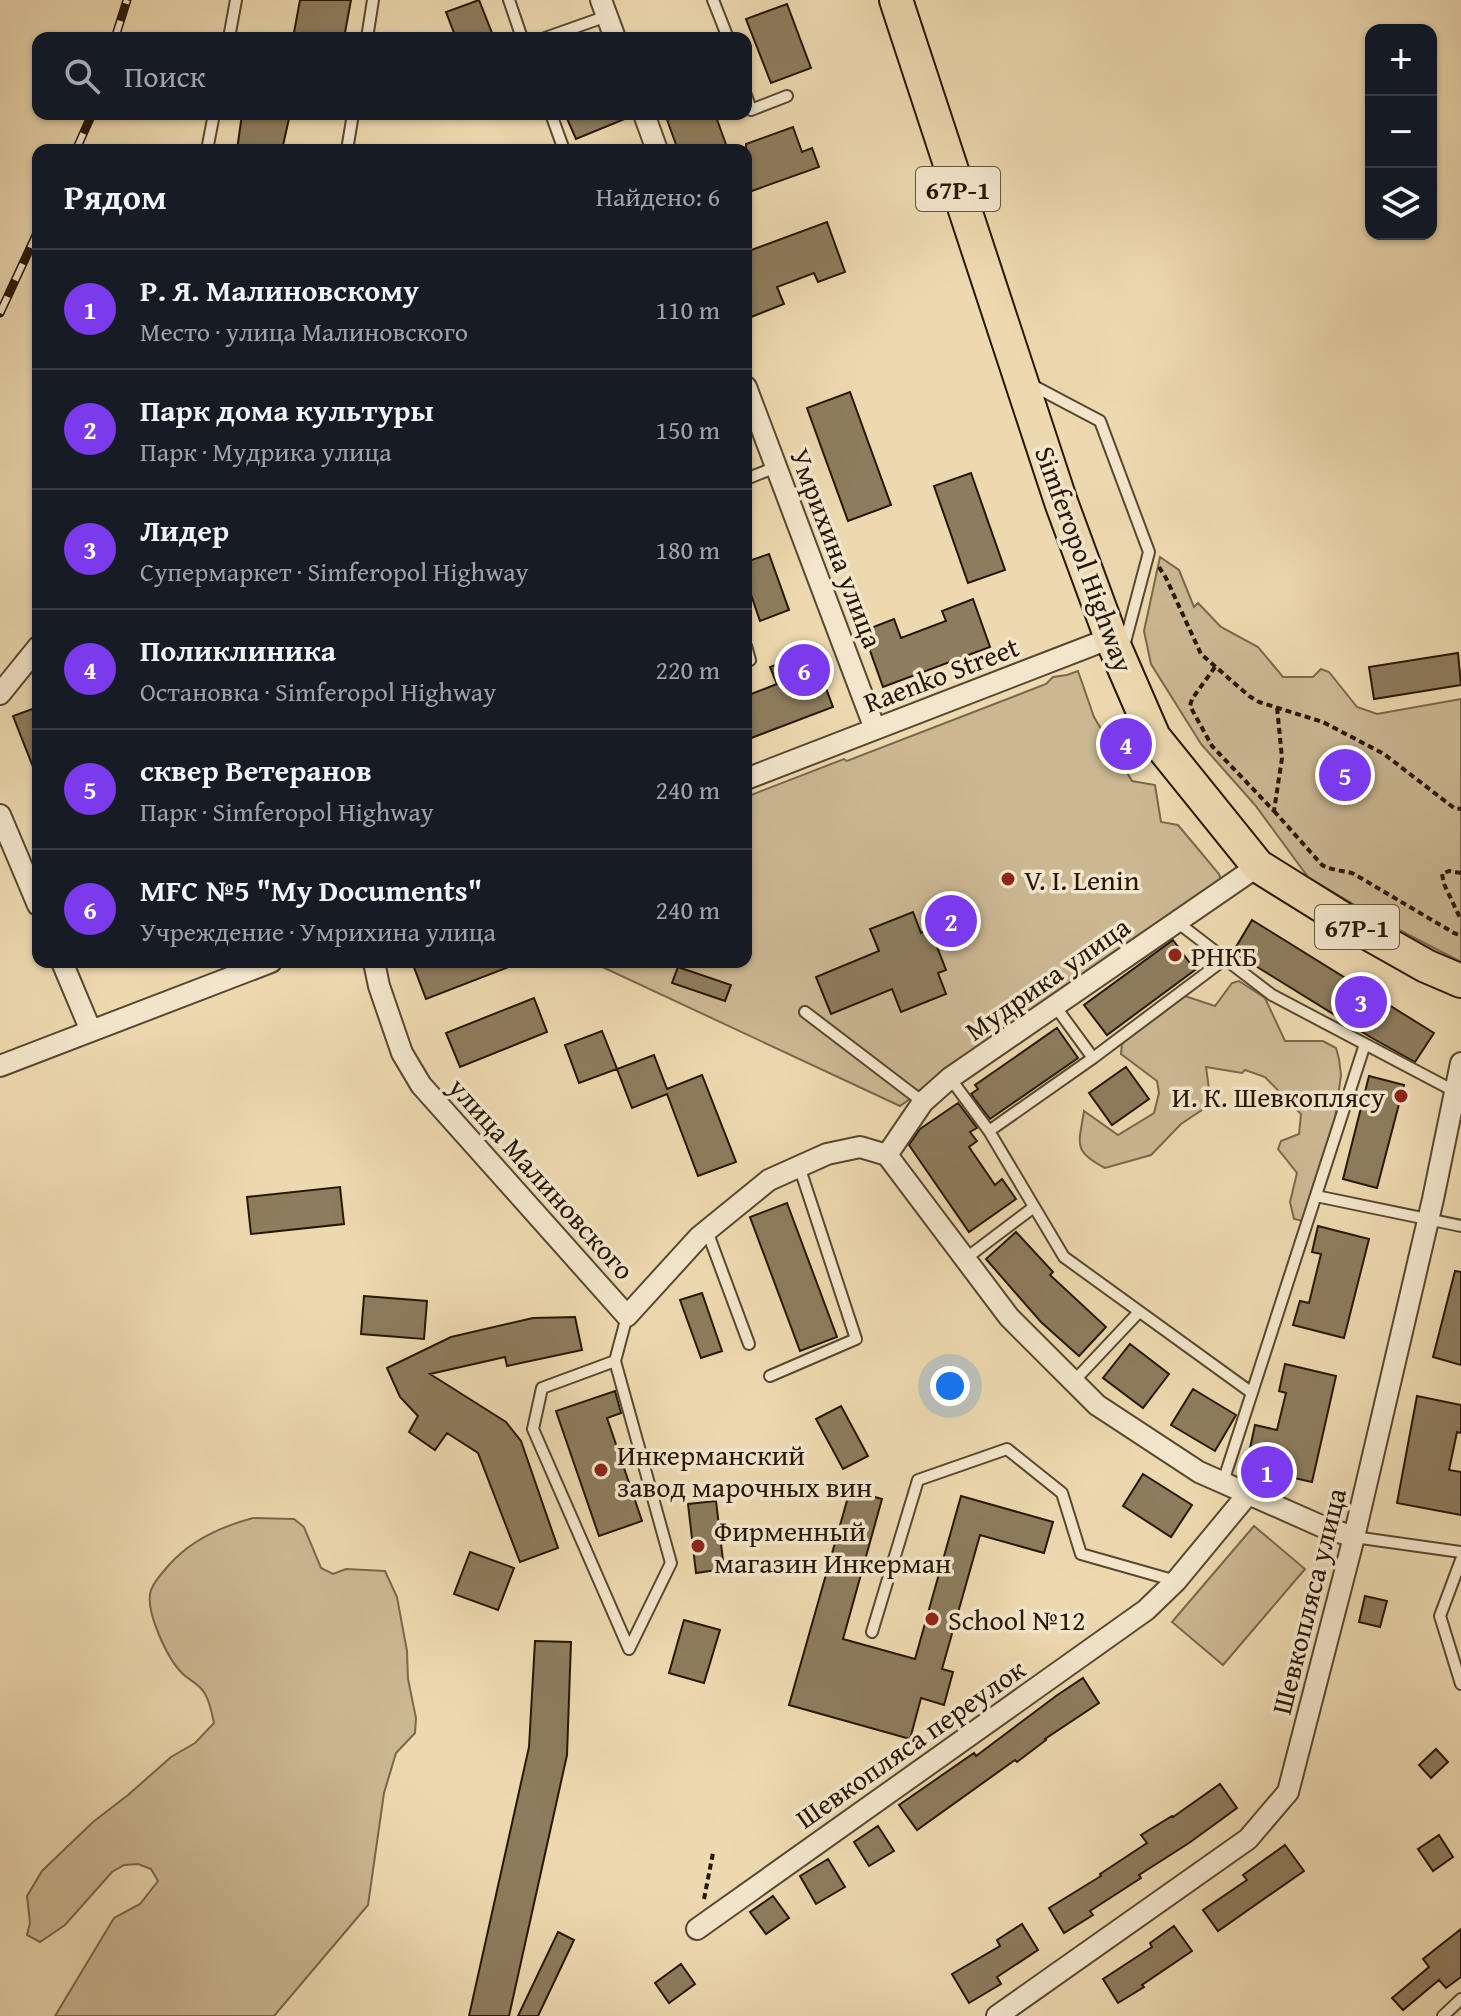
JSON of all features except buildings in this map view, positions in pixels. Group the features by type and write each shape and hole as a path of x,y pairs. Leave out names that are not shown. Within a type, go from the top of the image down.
{"main road":[{"name":"Simferopol Highway","path":"896,0 1061,502 1115,649 1154,737 1258,866 1348,922 1426,966 1461,981"}],"street":[{"path":"604,8 613,32"},
{"path":"646,120 655,144"},
{"name":"Умрихина улица","path":"752,403 875,729"},
{"name":"Raenko Street","path":"752,777 875,729 1115,649"},
{"path":"0,694 32,654"},
{"path":"0,815 32,891"},
{"name":"Мудрика улица","path":"887,1155 923,1102 950,1078 1258,866"},
{"path":"65,968 91,1031"},
{"path":"0,1066 254,968"},
{"name":"улица Малиновского","path":"375,968 402,1053 421,1085 627,1316 699,1237 769,1180 827,1154 860,1147 887,1155"},
{"name":"Шевкопляса улица","path":"997,2016 1248,1839 1288,1792 1354,1537 1458,1093 1461,1063"},
{"path":"887,1155 1009,1317 1097,1405 1199,1472 1321,1526 1354,1537"},
{"name":"Шевкопляса переулок","path":"697,1929 1146,1610 1176,1581 1248,1494"}],"lane":[{"path":"230,32 236,0"},
{"path":"368,32 373,0"},
{"path":"509,0 520,32"},
{"path":"713,0 726,32"},
{"path":"557,32 604,8"},
{"path":"752,110 787,96"},
{"path":"208,144 213,120"},
{"path":"348,144 352,120"},
{"path":"553,120 562,144"},
{"path":"1020,379 1100,421 1149,552 1115,649"},
{"path":"752,477 776,467"},
{"path":"1177,922 1272,995 1458,1093"},
{"path":"989,1131 1225,959"},
{"path":"1055,1006 1093,1058"},
{"path":"805,1012 923,1102"},
{"path":"1223,1482 1365,1044"},
{"path":"950,1078 989,1131 1064,1257 1252,1393"},
{"path":"770,1376 856,1339 799,1166"},
{"path":"1316,1196 1461,1226"},
{"path":"965,1259 1034,1207"},
{"path":"707,1231 749,1344"},
{"path":"1074,1381 1139,1312"},
{"path":"615,1361 542,1388 533,1429 629,1649 671,1563 615,1361 627,1316"},
{"path":"872,1632 918,1480 1007,1449 1062,1493 1081,1554 1176,1581"},
{"path":"1354,1537 1461,1552"},
{"path":"1461,1560 1440,1616 1461,1684"},
{"path":"1443,2016 1461,1999"}],"path":[{"path":"1149,552 1166,578 1201,654 1249,696 1323,722 1384,754 1454,808 1461,809"},
{"path":"1215,667 1190,706 1212,746 1322,865 1354,874 1461,936"},
{"path":"1274,811 1282,758 1277,707"},
{"path":"1461,873 1449,871 1442,874 1461,920"},
{"path":"697,1929 713,1853"}],"shaded area":[{"path":"1160,557 1179,570 1194,607 1198,603 1221,627 1258,647 1283,677 1313,677 1321,669 1329,672 1357,707 1377,714 1461,699 1461,962 1380,920 1308,877 1255,805 1201,744 1151,664 1144,631"},
{"path":"1078,671 1094,717 1132,781 1155,785 1161,822 1178,825 1219,874 1223,885 984,1045 900,1106 604,968 752,968 752,795 1046,684 1053,677"},
{"path":"1239,981 1265,998 1285,1041 1323,1041 1336,1048 1341,1075 1328,1171 1312,1223 1294,1219 1290,1202 1297,1173 1278,1149 1281,1141 1299,1134 1301,1114 1265,1077 1245,1070 1242,1073 1206,1067 1211,1104 1181,1124 1151,1155 1105,1168 1087,1157 1080,1146 1084,1111 1118,1135 1154,1113 1159,1093 1157,1081 1121,1054 1122,1043 1185,996 1215,1006 1232,983"},
{"path":"253,1518 294,1519 304,1527 321,1568 333,1574 346,1569 385,1571 397,1597 416,1718 415,1733 396,1753 384,1793 368,1905 274,2016 55,2016 114,1918 140,1904 158,1881 151,1869 138,1864 124,1865 112,1872 65,1925 40,1942 27,1935 30,1923 27,1896 42,1871 93,1822 171,1757 195,1743 214,1723 203,1691 183,1674 164,1647 151,1610 151,1590 177,1556 219,1530"},
{"path":"1254,1526 1305,1569 1223,1665 1172,1622"}],"railway":[{"path":"117,32 127,0"},
{"path":"79,144 89,120"},
{"path":"0,313 32,244"}],"place":[{"name":"MFC №5 \"My Documents\"","path":"804,670"},
{"name":"Поликлиника","path":"1126,744"},
{"name":"сквер Ветеранов","path":"1345,775"},
{"name":"V. I. Lenin","path":"1008,879"},
{"name":"Парк дома культуры","path":"951,921"},
{"name":"РНКБ","path":"1175,955"},
{"name":"Лидер","path":"1361,1002"},
{"name":"И. К. Шевкоплясу","path":"1401,1096"},
{"name":"Инкерманский завод марочных вин","path":"601,1470"},
{"name":"Р. Я. Малиновскому","path":"1267,1472"},
{"name":"Фирменный магазин Инкерман","path":"698,1546"},
{"name":"School №12","path":"932,1619"}]}
